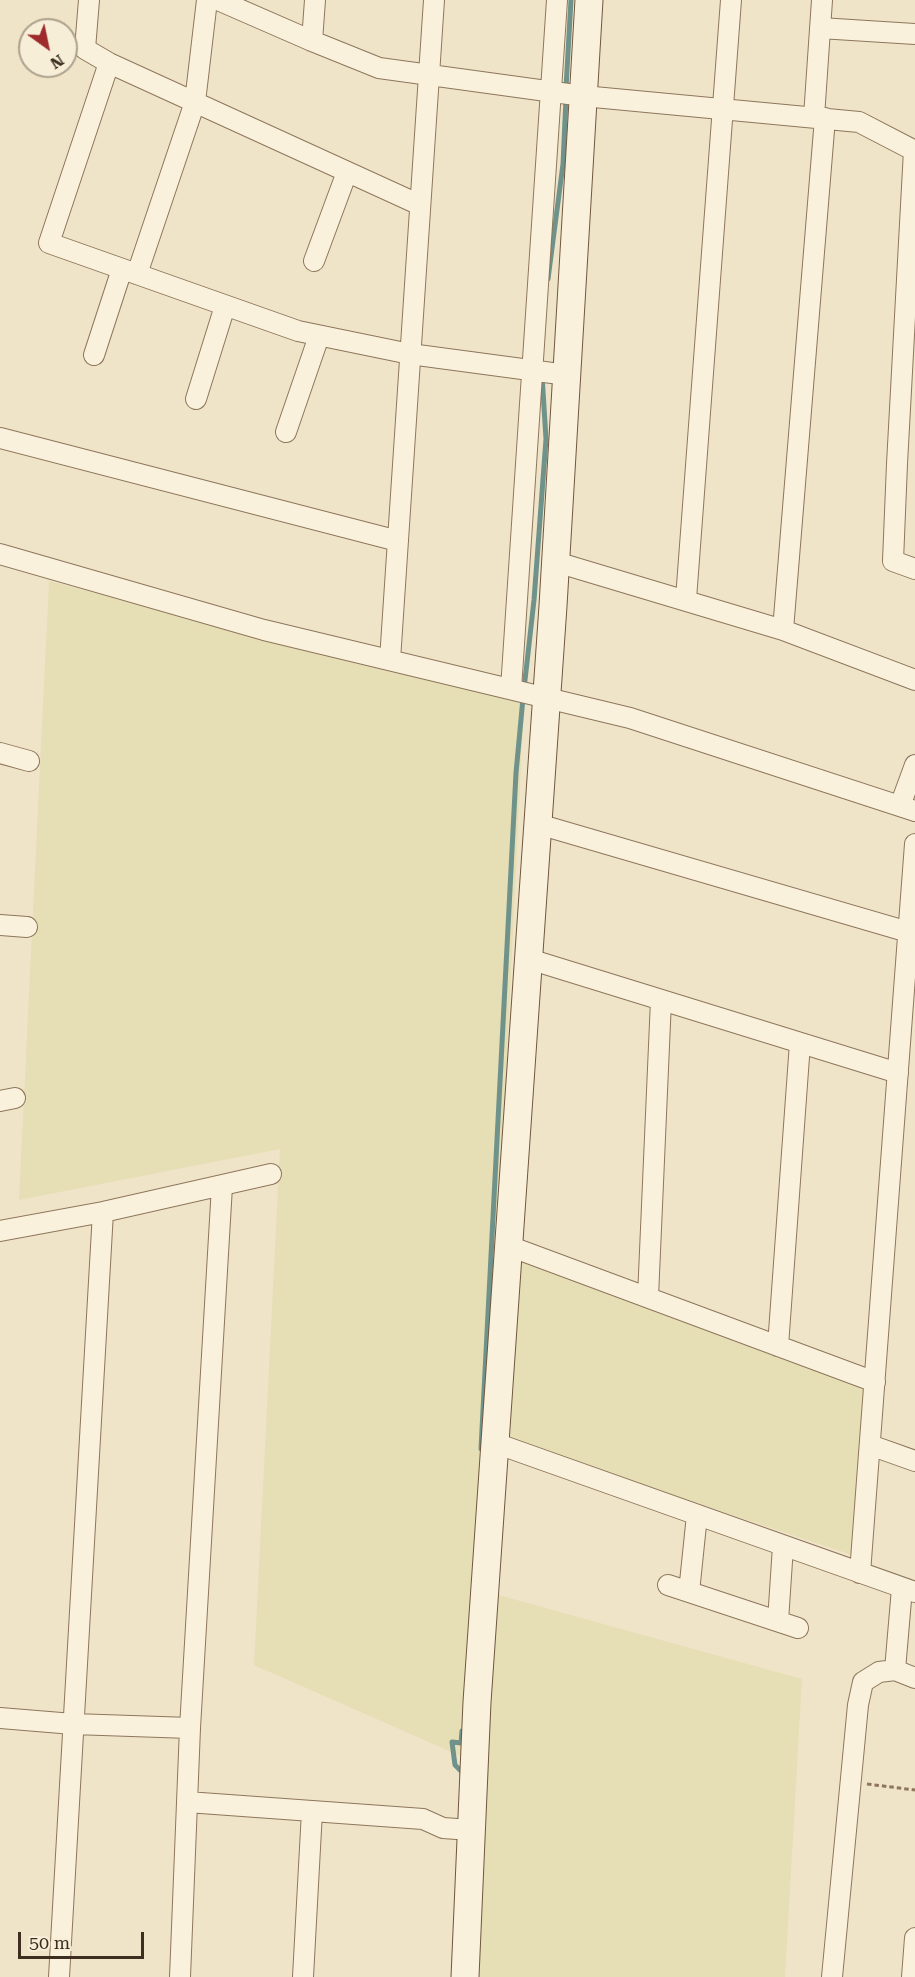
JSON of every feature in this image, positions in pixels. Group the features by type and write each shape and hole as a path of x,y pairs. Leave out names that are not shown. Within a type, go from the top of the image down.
{"street":[{"path":"89,0 85,48 109,63 420,206"},
{"path":"94,355 130,272 195,102 207,0"},
{"path":"218,0 379,68 583,96 859,122 915,151 906,467 894,561 915,569"},
{"path":"312,41 315,0"},
{"path":"390,660 434,0"},
{"path":"511,689 557,0"},
{"path":"465,1977 477,1702 556,562 589,0"},
{"path":"686,599 731,0"},
{"path":"783,630 820,118 822,0"},
{"path":"820,28 915,34"},
{"path":"109,63 49,243 298,331 410,354 567,375"},
{"path":"314,261 347,172"},
{"path":"196,399 225,306"},
{"path":"286,432 319,336"},
{"path":"0,438 398,540"},
{"path":"0,554 264,630 630,718 907,808 915,765"},
{"path":"556,562 686,599 783,630 915,680"},
{"path":"0,753 29,761"},
{"path":"538,824 912,933"},
{"path":"860,1573 898,1073 912,933 915,844"},
{"path":"0,925 27,927"},
{"path":"529,959 898,1073"},
{"path":"648,1297 661,1000"},
{"path":"778,1346 800,1043"},
{"path":"0,1231 103,1212 271,1174"},
{"path":"180,1977 190,1728 222,1186"},
{"path":"59,1977 103,1212"},
{"path":"509,1246 875,1382"},
{"path":"495,1443 909,1590 895,1670"},
{"path":"870,1445 915,1461"},
{"path":"689,1592 697,1515"},
{"path":"778,1621 783,1546"},
{"path":"668,1585 798,1628"},
{"path":"832,1977 858,1705 863,1682 879,1672 895,1670 915,1678"},
{"path":"0,1718 73,1724 190,1728"},
{"path":"187,1802 423,1819 443,1828 471,1830"},
{"path":"303,1977 312,1811"},
{"path":"912,1977 915,1938"}],"path":[{"path":"850,1782 915,1790"}],"shaded area":[{"path":"49,581 524,703 498,1245 465,1758 254,1665 280,1149 19,1200"},
{"path":"516,1256 868,1388 855,1556 506,1439"},
{"path":"495,1594 802,1679 785,1977 476,1977"}],"waterway":[{"path":"566,88 571,0"},
{"path":"548,279 563,164 566,98"},
{"path":"524,689 534,600 546,439 542,375"},
{"path":"481,1449 516,773 523,698"},
{"path":"462,1731 461,1743 452,1742 455,1765 462,1774"}]}
